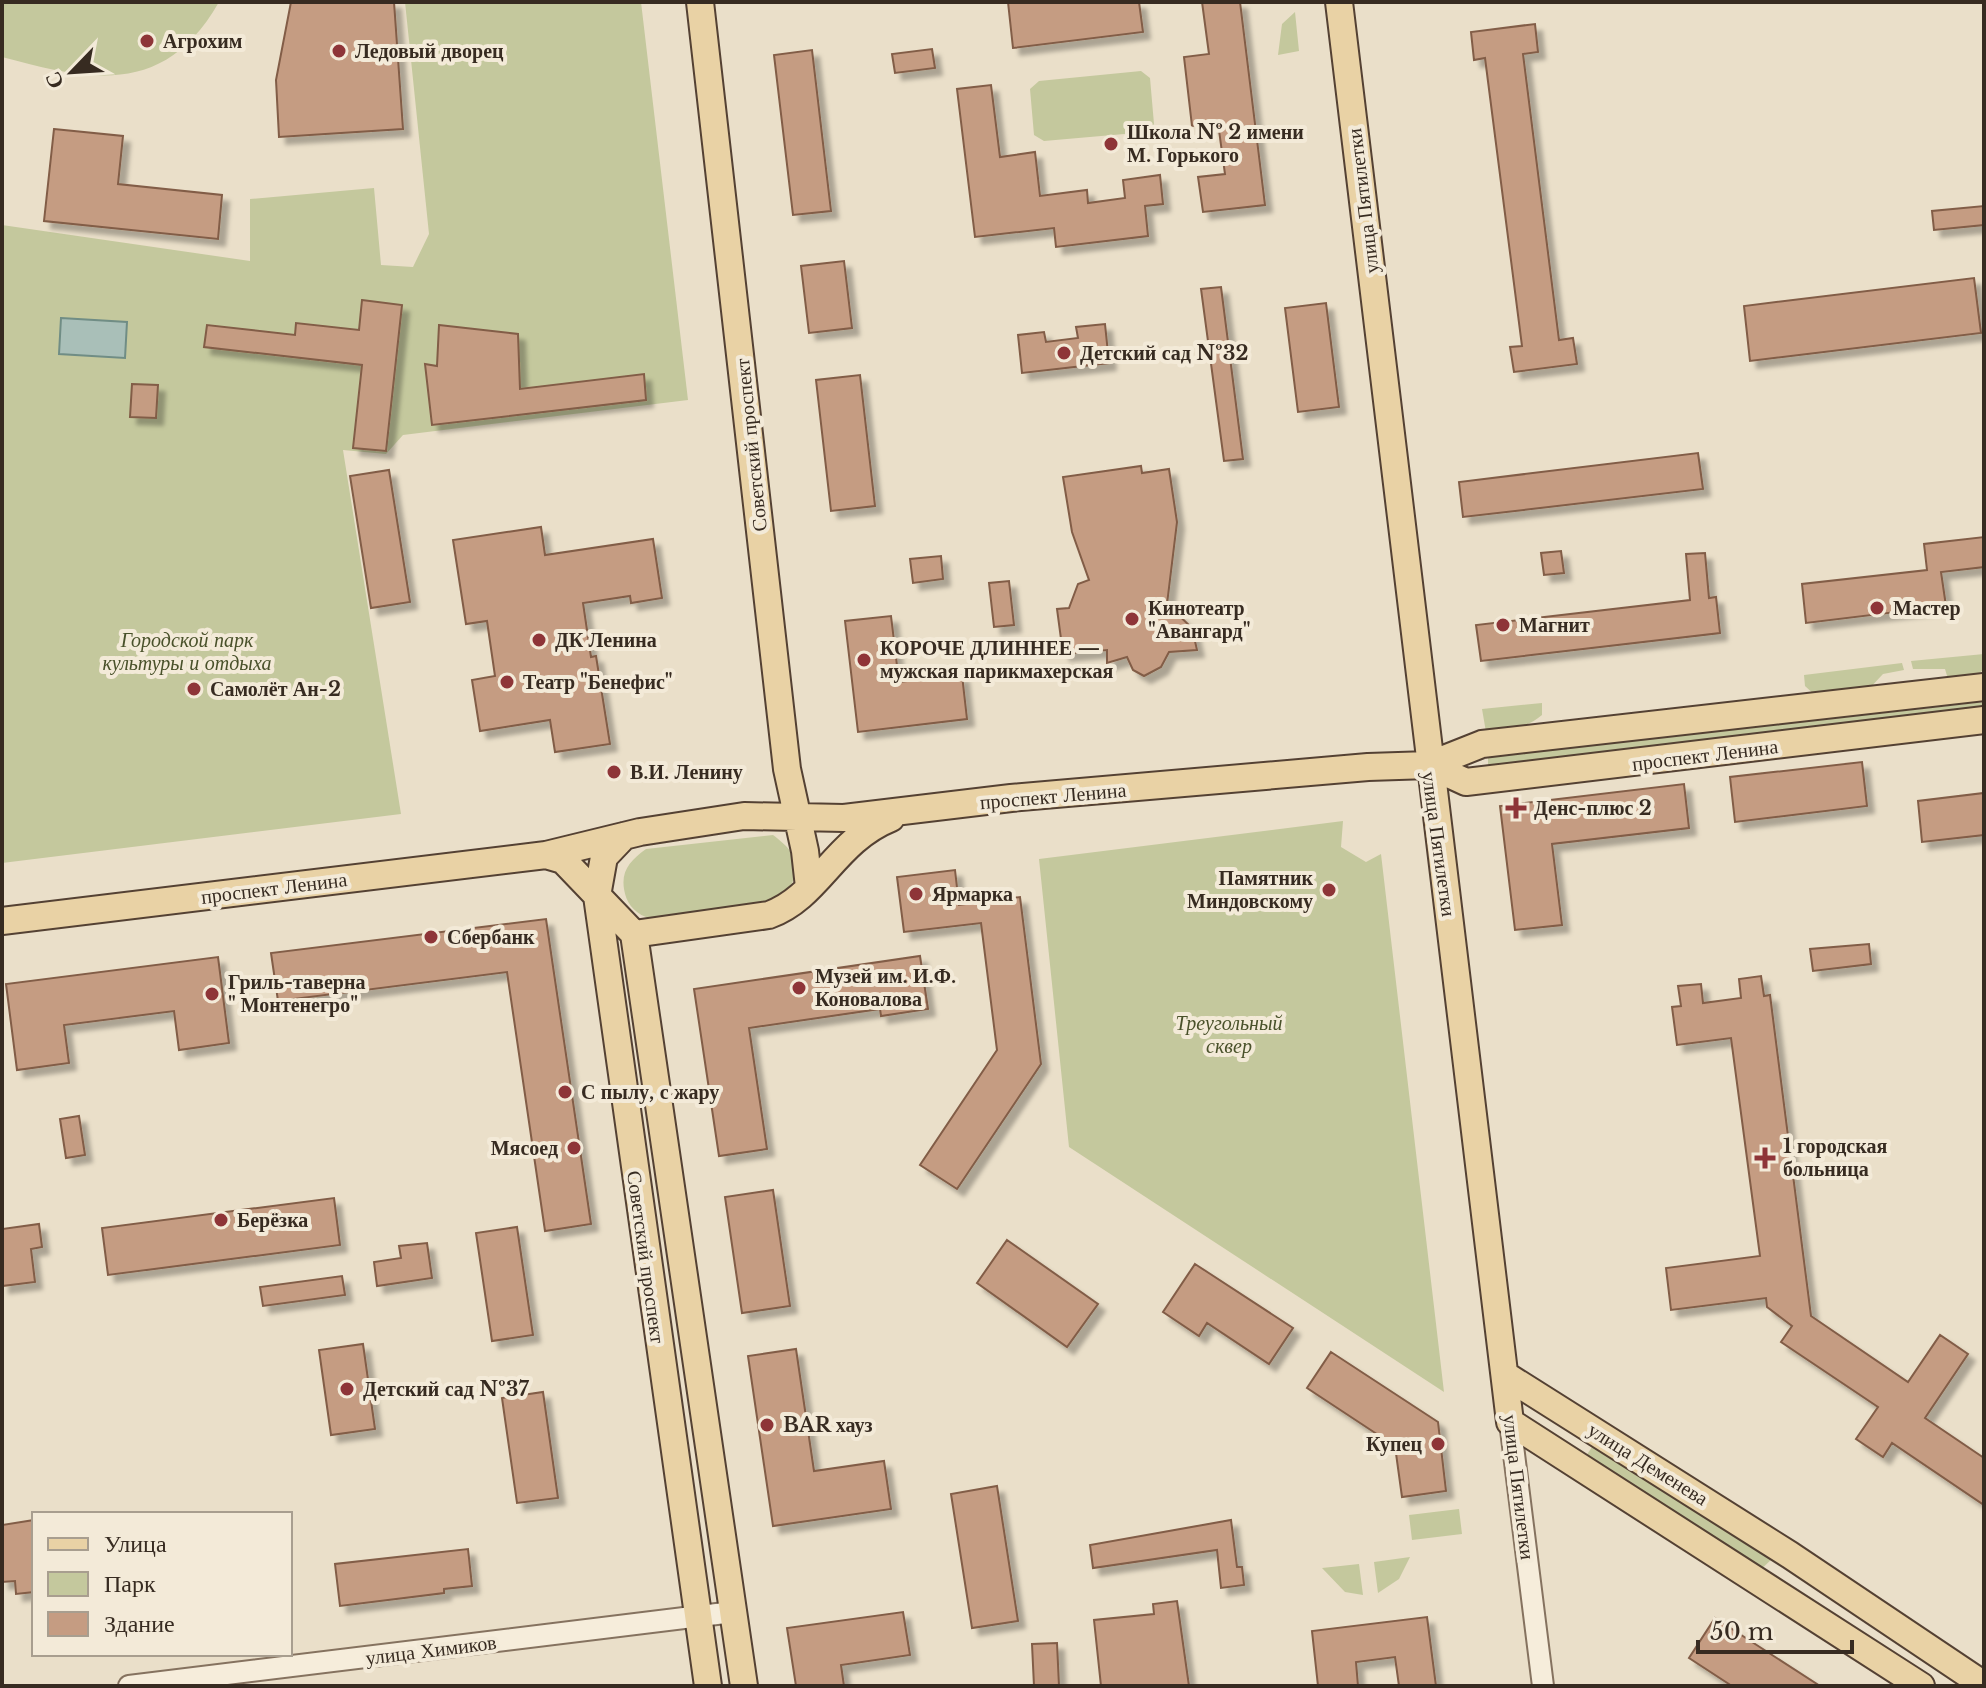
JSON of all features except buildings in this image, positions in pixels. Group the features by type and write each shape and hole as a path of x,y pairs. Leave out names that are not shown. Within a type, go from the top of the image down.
{"main road":[{"name":"Советский проспект","path":"700,2 787,769 809,887"},
{"name":"улица Пятилетки","path":"1339,2 1510,1422"},
{"name":"проспект Ленина","path":"2,921 546,855 624,836 744,816 844,818 1368,767 1429,765 1482,744 1984,687"},
{"name":"проспект Ленина","path":"1429,765 1466,782 1984,720"},
{"name":"проспект Ленина","path":"634,934 769,915 796,903 848,843 867,829 917,809"},
{"name":"Советский проспект","path":"624,836 604,857 597,896 708,1686"},
{"path":"546,855 563,860 634,934"},
{"name":"Советский проспект","path":"634,934 744,1686"},
{"name":"улица Деменева","path":"1505,1375 1790,1555 1984,1685"},
{"name":"улица Деменева","path":"1510,1422 1921,1686"},
{"path":"1770,1589 1790,1555"}],"street":[{"name":"улица Пятилетки","path":"1510,1422 1543,1686"},
{"name":"улица Химиков","path":"129,1686 733,1612"}],"green space":[{"name":"Агрохим","path":"2,2 219,2 198,33 175,54 150,67 124,74 96,75 66,72 2,57"},
{"name":"Городской парк культуры и отдыха","path":"405,2 641,2 688,400 403,435 386,454 343,450 401,814 2,863 2,225 250,261 250,199 374,188 381,265 413,267 429,234"},
{"path":"1295,12 1299,51 1278,55 1282,24"},
{"path":"1141,71 1150,78 1154,124 1147,132 1044,141 1034,135 1030,89 1039,81"},
{"path":"1984,654 1984,669 1975,677 1948,679 1945,669 1913,669 1911,661"},
{"path":"1902,663 1904,670 1883,674 1868,690 1817,697 1805,686 1804,675"},
{"path":"1984,702 1984,709 1488,767 1488,757"},
{"path":"1542,703 1542,715 1529,723 1486,732 1482,709"},
{"name":"Треугольный сквер","path":"1343,821 1341,847 1366,862 1381,854 1444,1392 1069,1147 1039,859"},
{"path":"773,835 791,852 796,868 790,887 771,902 746,909 660,920 637,912 626,898 623,882 626,871 646,849"},
{"path":"1594,1444 1773,1558 1756,1574 1586,1456"},
{"path":"1459,1509 1462,1534 1412,1540 1409,1515"},
{"path":"1410,1557 1399,1579 1378,1593 1374,1562"},
{"path":"1359,1564 1363,1595 1345,1592 1322,1568"}],"water":[{"path":"61,318 127,322 125,358 59,354"}],"place":[{"name":"Агрохим","path":"147,41"},
{"name":"Ледовый дворец","path":"339,51"},
{"name":"Школа № 2 имени М. Горького","path":"1111,144"},
{"name":"Детский сад №32","path":"1064,353"},
{"name":"Мастер","path":"1877,608"},
{"name":"Кинотеатр \"Авангард\"","path":"1132,619"},
{"name":"Магнит","path":"1503,625"},
{"name":"ДК Ленина","path":"539,640"},
{"name":"КОРОЧЕ ДЛИННЕЕ — мужская парикмахерская","path":"864,660"},
{"name":"Театр \"Бенефис\"","path":"507,682"},
{"name":"Самолёт Ан-2","path":"194,689"},
{"name":"В.И. Ленину","path":"614,772"},
{"name":"Денс-плюс 2","path":"1516,808"},
{"name":"Памятник Миндовскому","path":"1329,890"},
{"name":"Ярмарка","path":"916,894"},
{"name":"Сбербанк","path":"431,937"},
{"name":"Музей им. И.Ф. Коновалова","path":"799,988"},
{"name":"Гриль-таверна \" Монтенегро\"","path":"212,994"},
{"name":"С пылу, с жару","path":"565,1092"},
{"name":"Мясоед","path":"574,1148"},
{"name":"1 городская больница","path":"1765,1158"},
{"name":"Берёзка","path":"221,1220"},
{"name":"Детский сад №37","path":"347,1389"},
{"name":"BAR хауз","path":"767,1425"},
{"name":"Купец","path":"1438,1444"}]}
